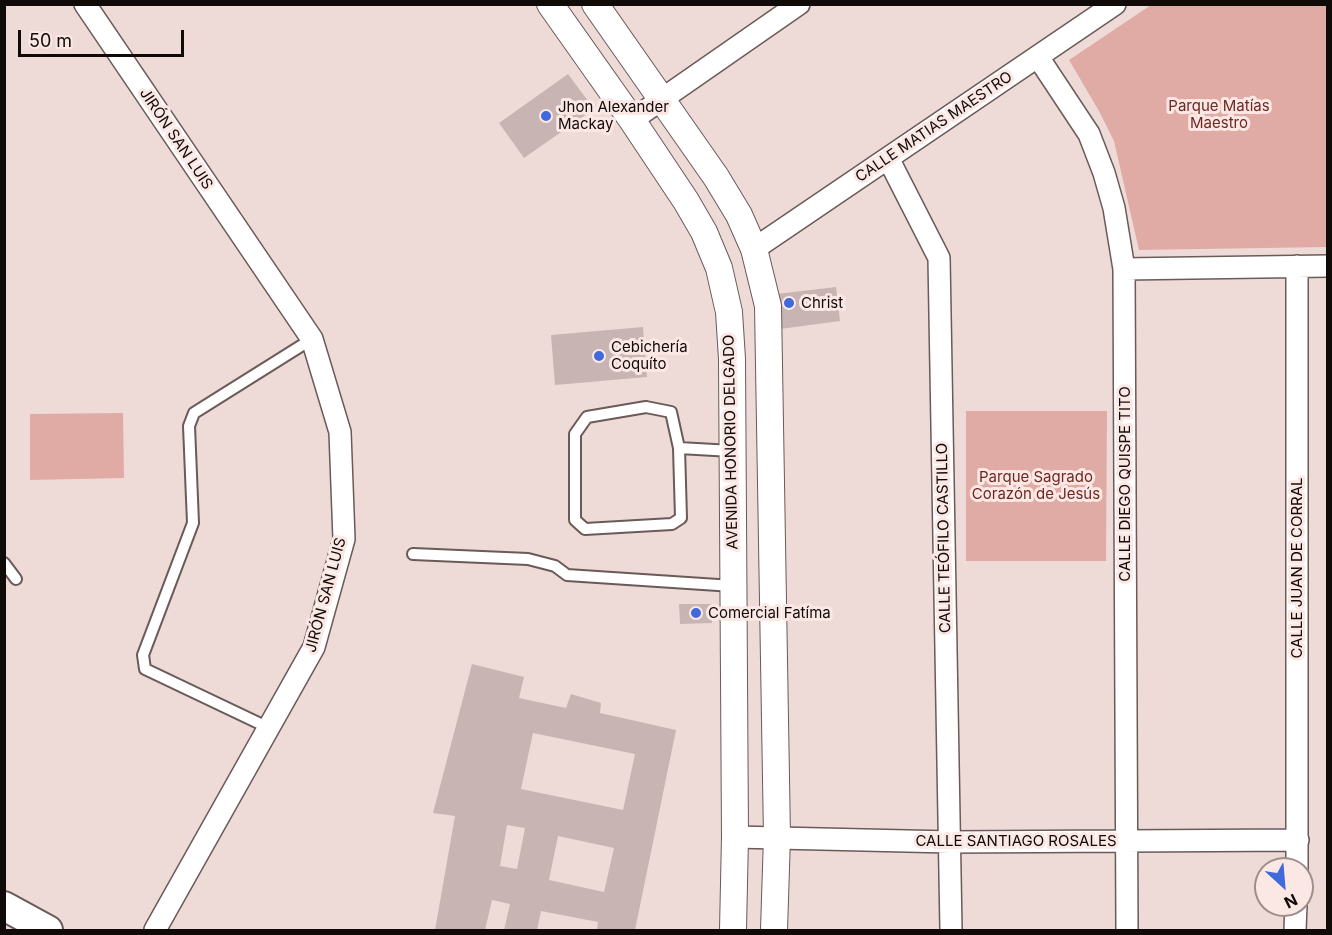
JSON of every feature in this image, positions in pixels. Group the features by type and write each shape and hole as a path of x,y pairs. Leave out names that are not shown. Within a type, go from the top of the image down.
{"main road":[{"path":"4,906 48,930"}],"street":[{"name":"JIRÓN SAN LUIS","path":"85,4 312,339 340,432 344,539 314,647 155,930"},
{"name":"AVENIDA HONORIO DELGADO","path":"550,4 686,201 704,232 719,268 729,312 732,359 735,837 732,930"},
{"path":"595,4 740,215 754,249 768,306 777,837 774,930"},
{"path":"632,120 800,4"},
{"name":"CALLE MATIAS MAESTRO","path":"754,249 1115,4"},
{"name":"CALLE DIEGO QUISPE TITO","path":"1038,57 1089,134 1114,208 1124,269 1127,930"},
{"name":"CALLE TEÓFILO CASTILLO","path":"888,158 939,258 951,930"},
{"name":"CALLE JUAN DE CORRAL","path":"1297,266 1297,857"},
{"path":"1124,269 1328,266"},
{"name":"CALLE SANTIAGO ROSALES","path":"735,837 950,842 1298,840"}],"lane":[{"path":"269,728 145,669 143,655 193,523 189,426 194,413 312,339"},
{"path":"646,407 671,412 679,448 681,518 672,524 585,529 575,520 575,434 587,417 646,407"},
{"path":"679,448 732,451"},
{"path":"413,554 528,560 555,566 567,575 733,586"},
{"path":"4,562 16,579"}],"green space":[{"name":"Parque Matías Maestro","path":"1151,5 1327,5 1327,247 1139,250 1114,141 1069,60"},
{"name":"Parque Sagrado Corazón de Jesús","path":"966,411 1107,411 1106,561 966,561"},
{"path":"123,413 124,478 30,480 30,414"}],"building":[{"name":"Jhon Alexander Mackay","path":"568,74 594,109 524,158 499,123"},
{"path":"836,287 840,321 780,329 776,294"},
{"name":"Cebichería Coquíto","path":"643,327 647,377 555,385 551,335"},
{"name":"Comercial Fatíma","path":"679,604 712,604 712,623 680,624"},
{"path":"472,664 524,677 519,698 566,708 571,694 601,703 600,713 676,730 635,930 597,930 598,922 541,911 537,930 504,930 510,904 492,900 485,930 435,930 455,816 433,813","holes":["533,733 635,754 623,810 521,789","507,825 525,828 517,869 500,866","558,836 614,848 604,892 549,880"]}],"place":[{"name":"Jhon Alexander Mackay","path":"546,116"},
{"name":"Christ","path":"789,303"},
{"name":"Cebichería Coquíto","path":"599,356"},
{"name":"Comercial Fatíma","path":"696,613"}]}
